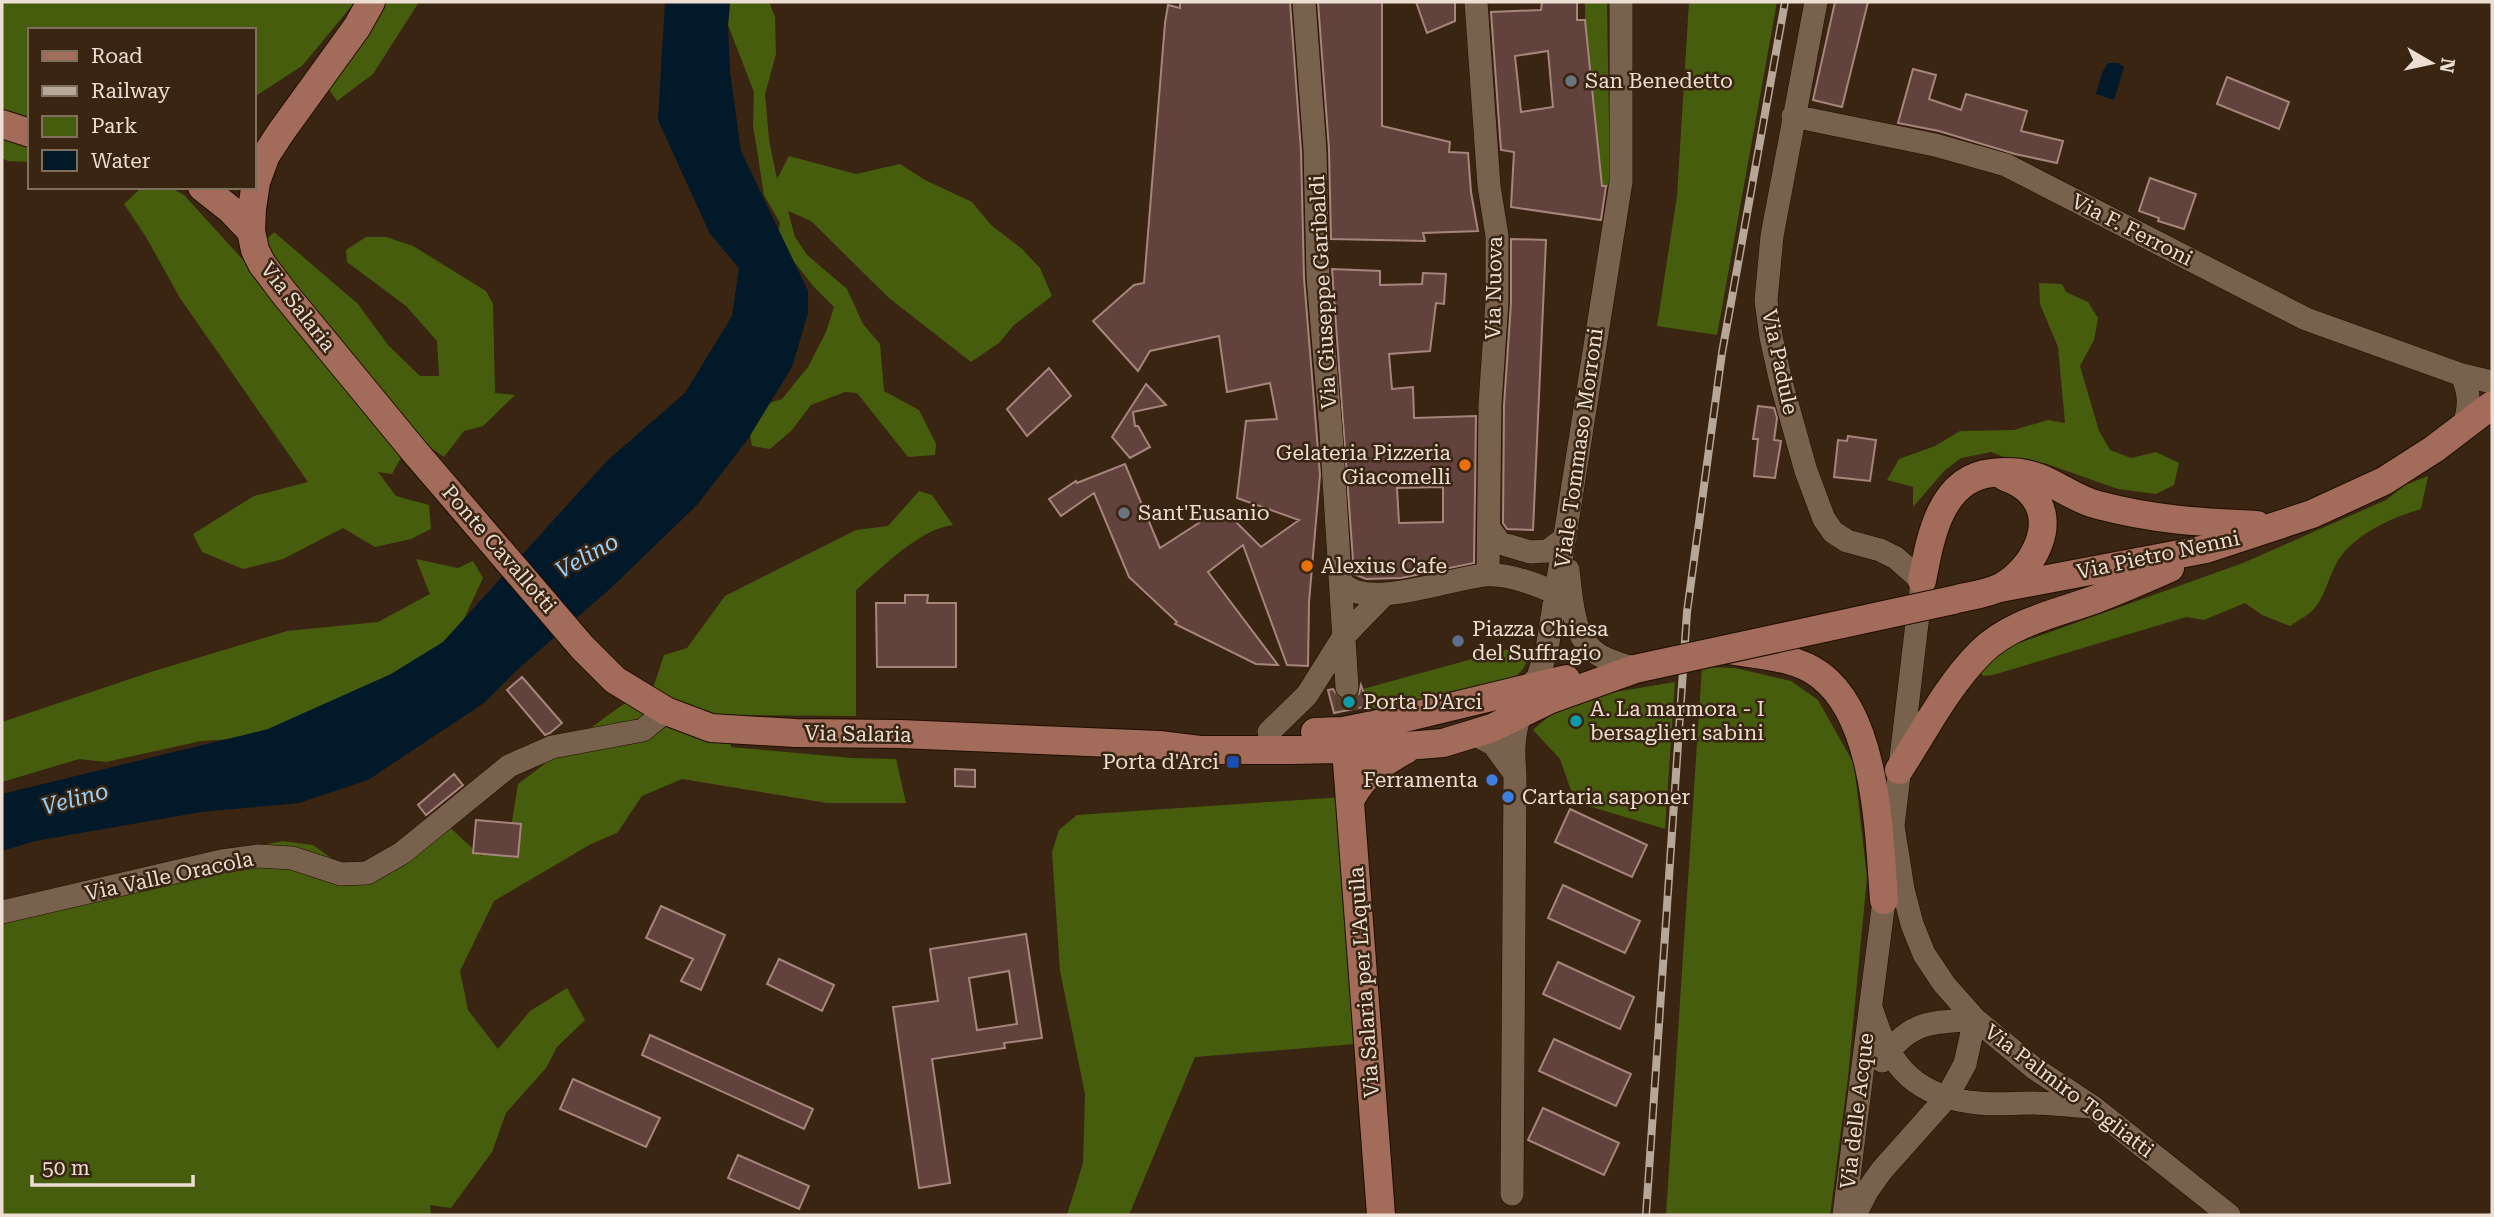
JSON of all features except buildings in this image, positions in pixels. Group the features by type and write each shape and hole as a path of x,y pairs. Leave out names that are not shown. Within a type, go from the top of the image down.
{"main road":[{"name":"Via Salaria","path":"256,172 357,27 371,2"},
{"path":"256,134 301,106"},
{"path":"2,124 28,132"},
{"path":"206,189 251,231"},
{"name":"Via Salaria","path":"249,189 251,231 255,250 262,264 415,452"},
{"name":"Via Pietro Nenni","path":"1728,650 2000,588 2206,549 2276,527 2312,514 2384,481 2434,449 2492,405"},
{"name":"Ponte Cavallotti","path":"415,452 582,647"},
{"path":"1997,472 2028,490 2037,501 2043,519 2042,537 2034,554 2023,571 2000,588"},
{"path":"1922,581 1928,548 1944,504 1967,480 1983,474 2016,472 2040,478 2091,504 2138,516 2191,523 2276,527"},
{"path":"1899,770 1939,705 1982,650 2027,623 2099,598 2184,562 2206,549"},
{"name":"Via Salaria","path":"582,647 615,680 666,711 725,729 1158,745 1200,750 1341,722"},
{"path":"1341,722 1413,745 1443,743 1483,731 1524,701 1577,677 1635,669 1728,650 1795,662 1820,675 1842,698 1856,721 1867,761 1878,822 1884,900"},
{"path":"1341,722 1551,699 1635,669"},
{"name":"Via Salaria","path":"1158,745 1341,722"},
{"name":"Via Salaria per L'Aquila","path":"1341,722 1351,799 1381,1215"},
{"path":"1351,799 1358,785 1374,768 1413,745"}],"street":[{"name":"Via Giuseppe Garibaldi","path":"1304,2 1315,150 1318,277 1344,636 1341,722"},
{"name":"Via Nuova","path":"1476,2 1489,186 1497,236 1497,302 1489,404 1488,575"},
{"name":"Viale Tommaso Morroni","path":"1512,1194 1514,731 1524,701 1538,677 1546,654 1558,594 1621,182 1621,2"},
{"name":"Via Padule","path":"1816,2 1772,236 1766,301 1781,382 1806,471 1824,519 1833,531 1846,541 1880,550 1896,558 1922,581"},
{"name":"Via F. Ferroni","path":"1793,116 1935,145 2006,165 2306,319 2462,375 2492,382"},
{"path":"2462,375 2468,390 2469,407 2464,426"},
{"path":"1489,528 1500,543 1530,552 1548,551 1565,544 1575,619 1583,642 1599,655 1635,669"},
{"path":"1340,582 1354,592 1383,596 1488,575 1532,582 1558,594"},
{"name":"Via Palmiro Togliatti","path":"1922,581 1893,826 1903,889 1912,924 1924,954 1944,984 1975,1019 2034,1068 2093,1107 2229,1215"},
{"path":"1269,732 1307,695 1344,636 1383,596"},
{"path":"1546,654 1577,677"},
{"name":"Via Valle Oracola","path":"2,912 222,861 258,856 292,858 341,874 367,873 402,853 509,766 552,747 643,730 666,711"},
{"path":"1483,731 1515,774"},
{"name":"Via delle Acque","path":"1844,1215 1893,826"},
{"path":"1871,1007 1880,1038 1888,1052 1901,1071 1924,1088 1948,1097 1978,1103 2093,1107"},
{"path":"1855,1215 1882,1170 1948,1097 1965,1064 1975,1019 1930,1024 1915,1028 1899,1038 1873,1074 1858,1102"}],"green space":[{"path":"2,2 355,2 302,66 256,96 256,28 28,28 28,162 2,158"},
{"path":"382,2 419,2 373,74 337,101 325,84"},
{"path":"730,2 769,2 775,17 776,54 765,94 769,140 777,179 789,156 856,174 900,164 925,180 972,202 991,225 1021,248 1040,268 1052,296 1014,325 999,343 971,362 889,298 811,221 788,211 795,237 807,255 847,289 863,324 880,344 884,391 919,410 936,444 935,455 908,457 857,393 845,392 811,405 792,430 770,449 752,446 747,416 782,399 808,367 826,332 834,307 814,287 777,240 780,223 764,195 753,125 754,92 728,25"},
{"path":"1585,2 1607,2 1610,187 1602,186"},
{"path":"1689,2 1777,2 1717,335 1657,326 1677,196"},
{"path":"140,189 173,189 184,195 265,284 403,454 392,474 378,472 396,496 429,505 431,529 411,539 375,547 343,528 283,559 243,569 202,552 193,534 254,496 308,482 180,298 124,204"},
{"path":"274,232 358,304 388,345 420,376 439,376 437,341 406,306 347,262 346,250 366,237 386,237 413,246 486,291 493,304 495,393 515,395 483,426 464,431 444,457 411,434 360,376 263,243"},
{"path":"2039,283 2062,284 2066,292 2088,302 2098,318 2094,340 2080,366 2099,431 2110,450 2131,458 2156,452 2179,463 2174,485 2156,494 2118,489 2044,463 2028,466 1991,452 1961,458 1944,471 1913,507 1913,487 1887,480 1899,459 1935,446 1960,431 2014,430 2048,420 2065,423 2058,347 2040,304"},
{"path":"2428,476 2421,509 2378,526 2348,547 2337,562 2318,604 2290,626 2262,615 2245,603 2204,620 2186,617 1993,675 1983,676 1979,668 2008,647 2243,563 2386,500 2405,485"},
{"path":"919,491 932,495 953,525 940,528 914,542 856,590 856,716 728,715 731,747 852,758 896,759 906,803 827,803 682,779 642,796 617,833 591,844 494,901 460,971 468,1010 498,1049 530,1011 567,988 585,1020 557,1047 546,1068 506,1113 492,1152 451,1208 430,1205 431,1215 2,1215 2,902 282,841 313,845 348,870 446,824 481,856 510,834 518,784 602,720 654,685 664,655 687,648 725,596 856,530 888,526"},
{"path":"416,559 458,568 473,561 483,578 462,623 375,716 235,739 201,741 106,762 79,759 2,782 2,722 151,672 287,631 378,622 430,594"},
{"path":"1516,647 1517,654 1530,649 1527,661 1518,674 1503,685 1387,713 1368,706 1363,689"},
{"path":"1702,667 1735,668 1791,681 1818,700 1854,764 1867,877 1848,1077 1830,1215 1666,1215"},
{"path":"1675,682 1665,829 1575,802 1560,759 1533,730 1567,700"},
{"path":"1343,797 1355,1044 1195,1057 1129,1215 1067,1215 1083,1163 1085,1094 1060,971 1052,852 1059,830 1077,815"}],"water":[{"name":"Velino","path":"665,2 730,2 730,72 741,151 808,291 808,313 792,367 748,439 697,505 612,587 517,670 484,703 368,780 299,803 201,812 35,841 2,851 2,794 268,729 391,674 443,642 608,460 685,393 732,316 739,268 710,234 658,120"},
{"path":"2108,63 2118,63 2124,67 2114,100 2096,94"}],"tunnel":[{"path":"1347,687 1347,710"}],"railway":[{"path":"1646,1215 1687,612 1722,353 1785,2"}],"place":[{"name":"San Benedetto","path":"1571,81"},
{"name":"Gelateria Pizzeria Giacomelli","path":"1465,465"},
{"name":"Sant'Eusanio","path":"1124,513"},
{"name":"Alexius Cafe","path":"1307,566"},
{"name":"Piazza Chiesa del Suffragio","path":"1458,641"},
{"name":"Porta D'Arci","path":"1349,702"},
{"name":"A. La marmora - I bersaglieri sabini","path":"1576,721"},
{"name":"Porta d'Arci","path":"1233,762"},
{"name":"Ferramenta","path":"1492,780"},
{"name":"Cartaria saponer","path":"1508,797"}]}
